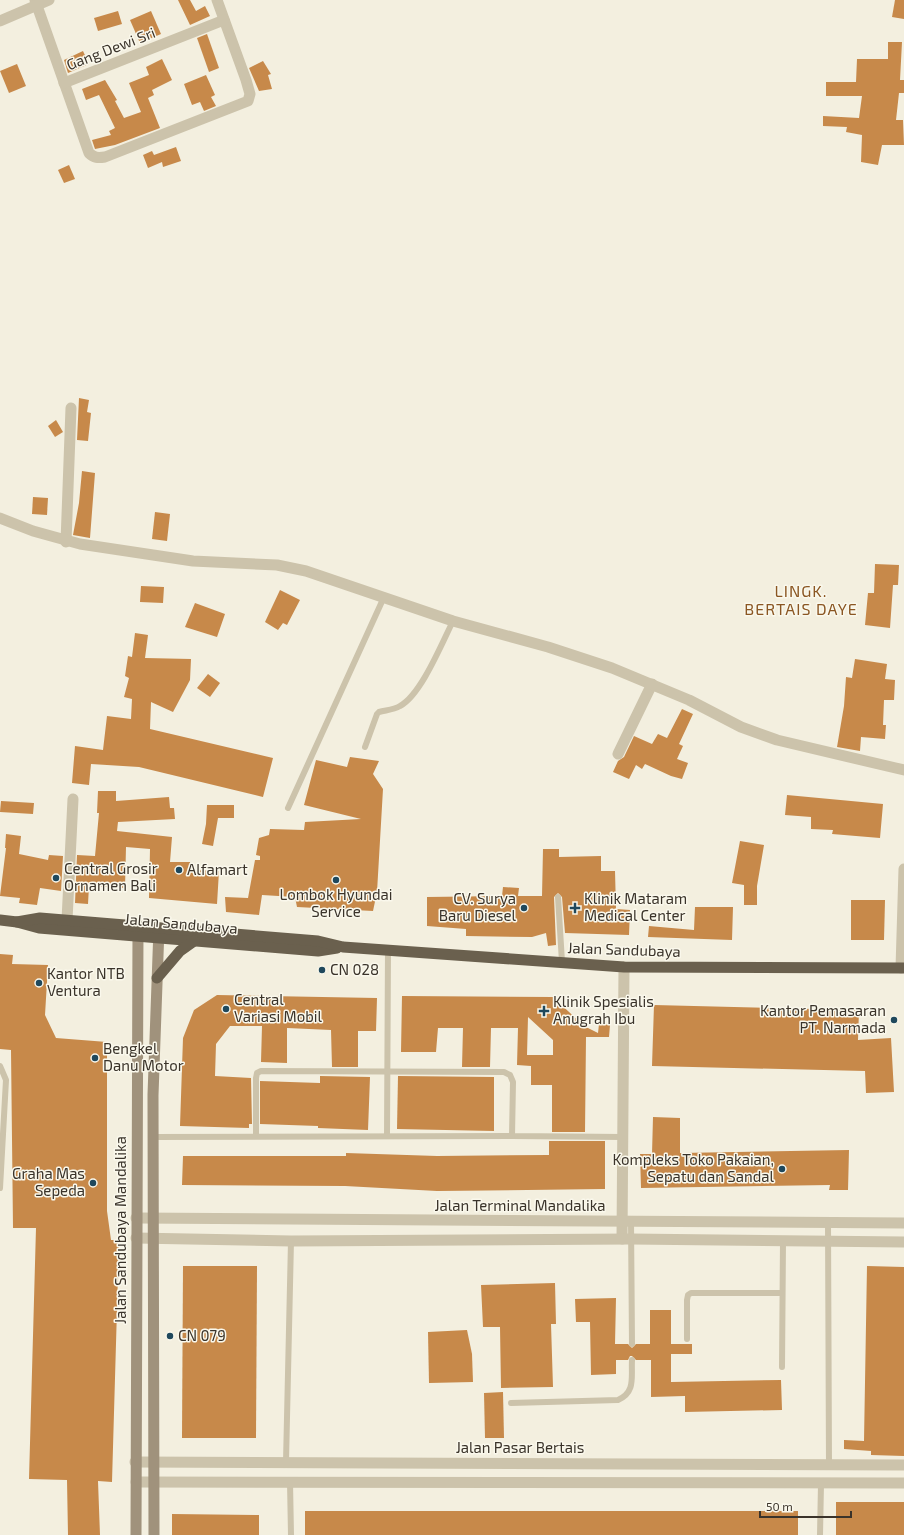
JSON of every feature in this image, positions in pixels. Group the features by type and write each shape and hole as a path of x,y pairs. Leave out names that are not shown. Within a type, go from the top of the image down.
{"highway":[{"name":"Jalan Sandubaya","path":"17,922 40,918 67,920 159,933 318,941 343,947 624,967 902,968"},
{"name":"Jalan Sandubaya","path":"0,920 17,922 39,928 138,931"},
{"name":"Jalan Sandubaya","path":"159,933 194,940 318,951 343,947"},
{"path":"157,978 180,951 194,940"}],"main road":[{"name":"Jalan Sandubaya Mandalika","path":"136,1535 138,931"},
{"path":"154,1535 153,1137 159,933"}],"street":[{"path":"0,21 36,2 49,0"},
{"path":"64,83 89,153 93,157 98,158 105,158 248,101 250,94 217,0"},
{"name":"Gang Dewi Sri","path":"36,2 64,83 224,20"},
{"path":"66,542 71,408"},
{"path":"0,518 66,542 193,561 288,567 306,571 453,621 548,647 652,684 689,700 728,722 777,740 904,770"},
{"path":"618,754 652,684"},
{"path":"67,920 73,799"},
{"path":"902,968 904,869"},
{"path":"624,967 623,1137 626,1239"},
{"name":"Jalan Terminal Mandalika","path":"136,1218 904,1223"},
{"path":"136,1238 291,1241 626,1239 783,1242 904,1242"},
{"name":"Jalan Pasar Bertais","path":"136,1462 904,1465"},
{"path":"136,1482 904,1483"}],"lane":[{"path":"288,808 384,597"},
{"path":"365,747 377,714 379,712 400,706 411,697 426,674 453,621"},
{"path":"558,896 562,962"},
{"path":"387,1135 388,950"},
{"path":"0,1066 6,1077 0,1188"},
{"path":"256,1136 256,1078 257,1073 261,1071 504,1072 510,1075 513,1082 512,1136"},
{"path":"153,1137 387,1135 623,1137"},
{"path":"828,1223 829,1464"},
{"path":"626,1239 632,1344"},
{"path":"286,1462 291,1241"},
{"path":"782,1367 783,1242"},
{"path":"687,1339 687,1300 688,1295 691,1293 782,1293"},
{"path":"511,1403 618,1400 626,1396 630,1388 632,1360"},
{"path":"290,1482 291,1535"},
{"path":"820,1535 821,1484"}],"building":[{"path":"178,0 190,0 196,11 205,6 210,16 190,25"},
{"path":"895,0 904,0 904,19 892,17"},
{"path":"118,11 122,24 98,31 94,18"},
{"path":"151,11 161,34 140,43 130,20"},
{"path":"207,34 219,68 209,72 197,38"},
{"path":"888,42 902,42 900,80 904,80 904,93 899,93 896,120 903,120 904,145 882,145 878,165 861,162 862,135 846,132 847,127 823,126 823,116 859,118 862,96 826,96 826,82 856,82 857,59 888,59"},
{"path":"83,51 89,64 68,73 64,60"},
{"path":"162,59 172,80 152,90 154,95 148,98 160,128 115,145 95,149 92,140 111,135 109,131 115,128 99,95 86,100 82,89 105,80 117,100 115,101 124,118 141,112 129,83 149,75 146,67"},
{"path":"263,61 271,74 268,75 272,89 259,91 249,68"},
{"path":"17,64 26,86 9,93 0,71"},
{"path":"206,75 215,95 211,97 216,106 204,111 200,102 192,105 184,84"},
{"path":"176,147 181,161 163,167 162,162 148,168 143,155 152,151 154,155"},
{"path":"69,165 75,179 64,183 58,170"},
{"path":"79,398 89,400 87,412 91,413 88,441 77,440"},
{"path":"56,420 63,432 55,437 48,426"},
{"path":"82,471 95,473 90,538 73,535 79,503"},
{"path":"33,497 48,498 47,515 32,514"},
{"path":"155,512 170,514 167,541 152,539"},
{"path":"875,564 899,565 898,585 893,585 890,628 865,625 868,593 874,593"},
{"path":"141,586 164,587 163,603 140,602"},
{"path":"280,590 300,600 287,625 283,623 278,630 265,622"},
{"path":"195,603 225,614 217,637 185,627"},
{"path":"135,633 148,635 145,658 191,659 190,680 173,712 151,702 150,729 273,758 263,797 139,767 91,764 89,785 72,783 75,746 103,750 107,716 131,719 132,699 124,697 129,678 125,676 128,656 132,657"},
{"path":"855,659 887,664 885,679 895,680 894,700 884,700 883,725 886,725 885,739 861,737 860,751 837,747 844,706 846,677 852,678"},
{"path":"208,674 220,683 210,697 197,688"},
{"path":"682,709 693,714 679,744 683,746 677,759 688,763 682,779 671,776 645,764 642,769 636,765 629,779 613,772 618,761 624,757 634,736 652,744 658,734 667,738"},
{"path":"350,757 379,761 373,774 383,789 377,892 373,911 297,907 295,897 262,895 259,915 226,912 225,897 248,898 255,860 260,860 260,856 256,855 259,838 269,835 270,829 304,830 305,822 361,819 304,805 316,760 347,767"},
{"path":"98,791 116,791 116,801 169,797 170,808 174,808 175,819 118,822 117,831 172,837 170,862 190,862 191,870 219,871 217,904 149,898 150,849 126,847 125,888 89,886 88,904 75,903 77,855 95,856 99,813 97,813"},
{"path":"787,795 883,804 880,838 832,834 833,830 811,829 811,817 785,815"},
{"path":"1,801 34,803 33,814 0,812"},
{"path":"207,805 234,805 234,818 218,818 213,846 202,844 206,824"},
{"path":"6,834 21,836 19,854 48,860 49,855 63,856 61,891 40,888 37,905 19,903 20,898 0,896 6,848"},
{"path":"740,841 764,845 757,886 757,905 744,905 744,885 732,883"},
{"path":"543,849 559,849 559,857 601,856 601,871 615,871 616,909 630,910 629,935 565,933 562,897 558,893 554,897 556,945 548,946 546,933 532,937 466,936 466,929 427,926 427,897 502,896 503,887 519,888 518,896 542,896"},
{"path":"851,900 885,900 884,940 851,940"},
{"path":"695,907 733,907 732,940 648,937 649,926 694,930"},
{"path":"0,954 13,955 12,964 48,965 45,1015 56,1038 107,1042 107,1211 111,1240 119,1240 112,1482 98,1481 100,1535 68,1535 67,1480 29,1479 36,1228 13,1228 11,1050 0,1049"},
{"path":"217,995 377,998 376,1031 358,1031 358,1067 332,1067 331,1030 287,1028 287,1063 261,1062 262,1026 230,1026 216,1044 215,1076 251,1078 252,1124 249,1124 249,1128 180,1126 183,1038 194,1010"},
{"path":"402,996 553,997 584,1026 598,1033 599,1024 610,1025 609,1037 586,1037 585,1132 552,1132 552,1085 531,1085 531,1066 517,1065 518,1028 491,1028 490,1067 462,1067 463,1028 438,1028 436,1052 401,1052","holes":["528,1017 553,1040 553,1055 527,1055"]},
{"path":"654,1005 859,1010 858,1040 891,1038 894,1092 866,1093 865,1071 652,1066"},
{"path":"320,1076 370,1077 368,1130 318,1128 318,1126 260,1124 260,1081 320,1083"},
{"path":"398,1076 494,1077 494,1131 397,1129"},
{"path":"653,1117 680,1118 680,1153 849,1150 848,1190 829,1190 830,1185 641,1188 640,1154 652,1154"},
{"path":"549,1141 605,1141 605,1189 437,1191 345,1186 182,1185 183,1156 346,1156 346,1153 437,1156 549,1155"},
{"path":"183,1266 257,1266 256,1438 182,1438"},
{"path":"867,1266 904,1267 904,1456 871,1455 871,1451 844,1449 844,1440 864,1441"},
{"path":"555,1283 556,1324 551,1324 553,1387 501,1388 500,1327 483,1327 481,1285"},
{"path":"616,1298 615,1344 628,1344 632,1348 636,1344 650,1344 650,1310 671,1310 671,1344 692,1344 692,1354 671,1354 671,1382 781,1380 782,1410 685,1412 685,1396 651,1397 651,1360 636,1360 632,1356 630,1356 628,1360 616,1360 616,1374 591,1375 590,1322 576,1322 575,1299"},
{"path":"467,1330 472,1354 473,1382 429,1383 428,1332"},
{"path":"503,1392 504,1438 485,1438 484,1393"},
{"path":"836,1502 904,1502 904,1535 836,1535"},
{"path":"305,1511 798,1511 798,1535 305,1535"},
{"path":"172,1514 259,1515 259,1535 172,1535"}],"place":[{"name":"Alfamart","path":"179,870"},
{"name":"Central Grosir Ornamen Bali","path":"56,878"},
{"name":"Lombok Hyundai Service","path":"336,880"},
{"name":"CV. Surya Baru Diesel","path":"524,908"},
{"name":"Klinik Mataram Medical Center","path":"575,908"},
{"name":"CN 028","path":"322,970"},
{"name":"Kantor NTB Ventura","path":"39,983"},
{"name":"Central Variasi Mobil","path":"226,1009"},
{"name":"Klinik Spesialis Anugrah Ibu","path":"544,1011"},
{"name":"Kantor Pemasaran PT. Narmada","path":"894,1020"},
{"name":"Bengkel Danu Motor","path":"95,1058"},
{"name":"Kompleks Toko Pakaian, Sepatu dan Sandal","path":"782,1169"},
{"name":"Graha Mas Sepeda","path":"93,1183"},
{"name":"CN 079","path":"170,1336"}],"district":[{"name":"LINGK. BERTAIS DAYE","path":"801,600"}]}
